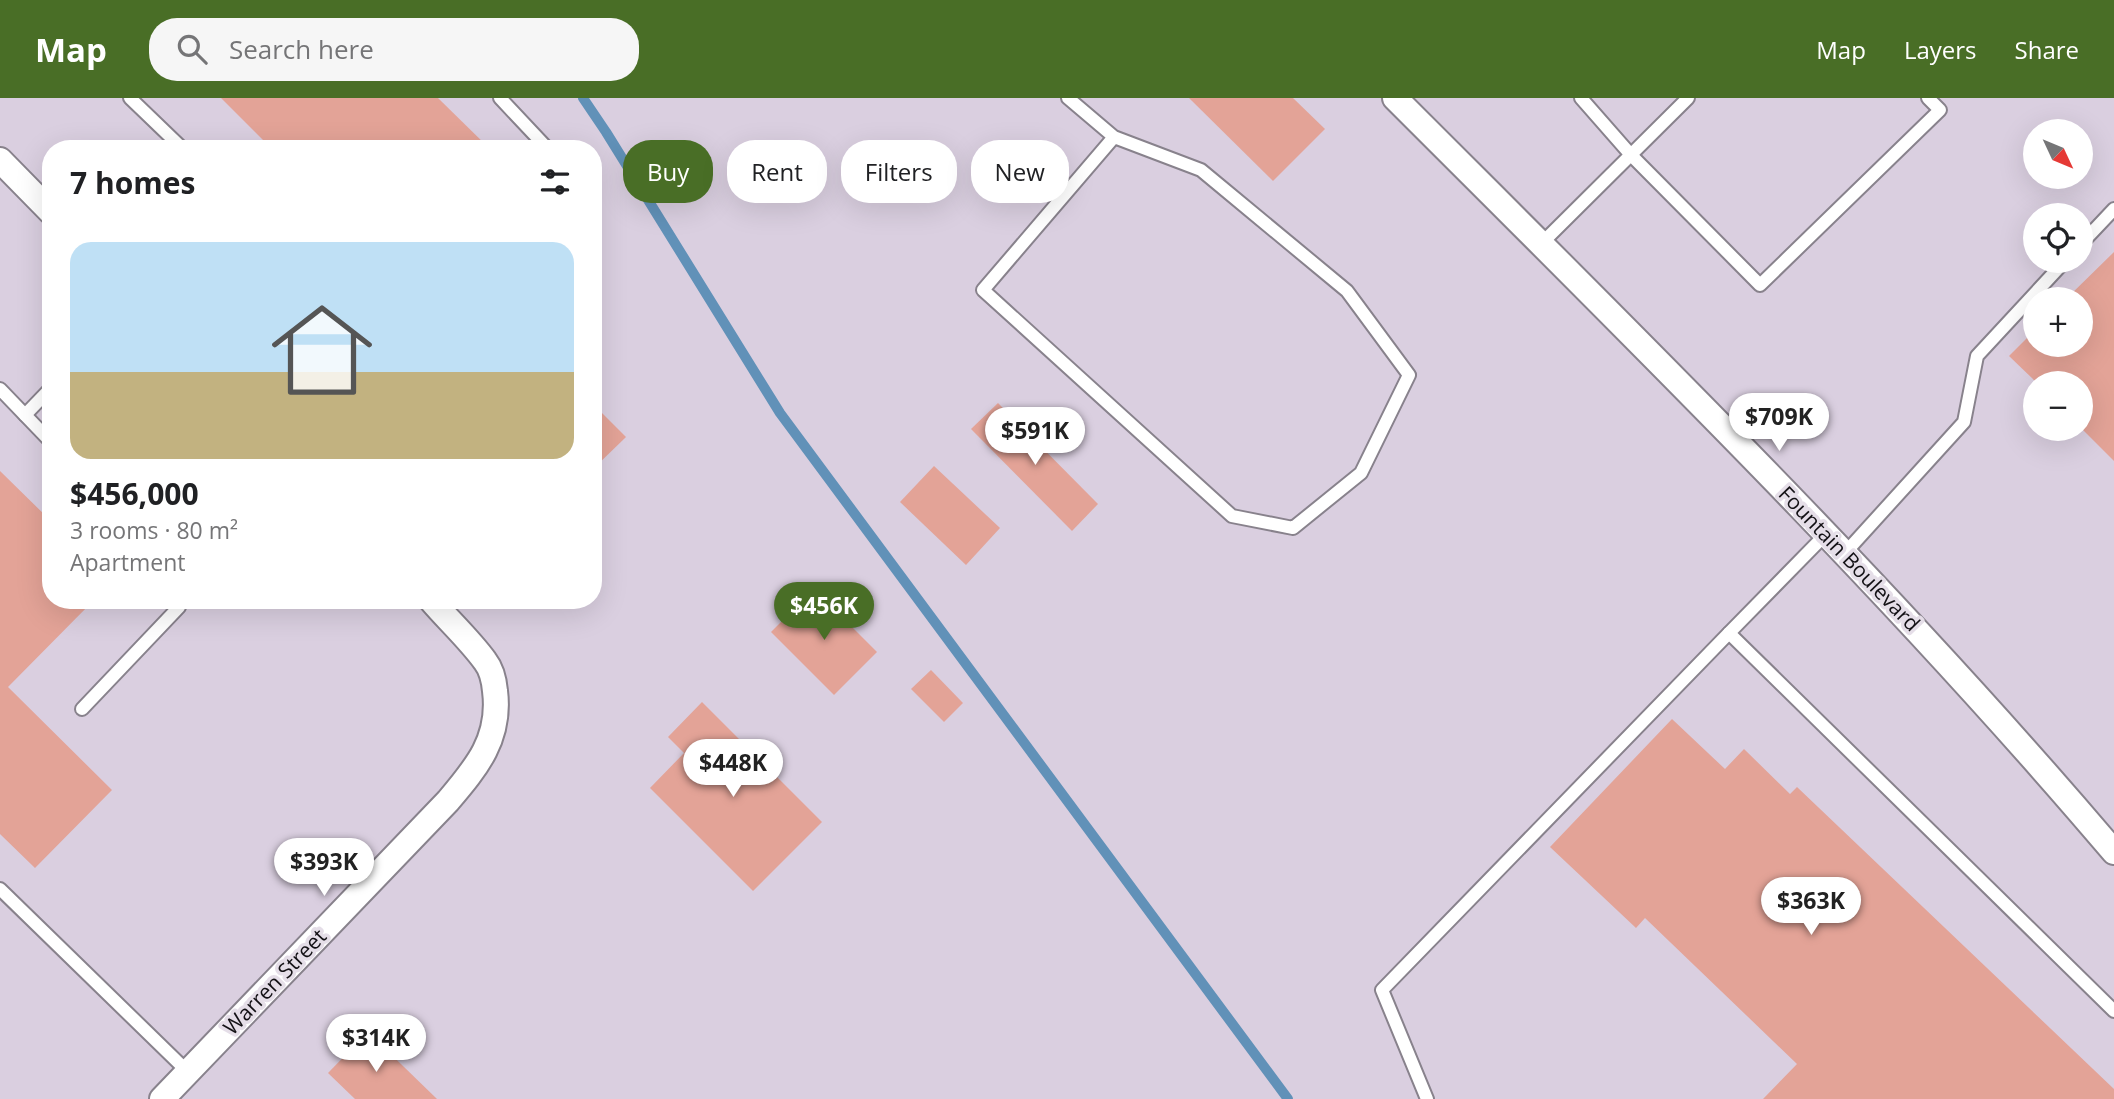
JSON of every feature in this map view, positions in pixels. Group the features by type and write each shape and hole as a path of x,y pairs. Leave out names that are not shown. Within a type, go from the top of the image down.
{"street":[{"name":"Fountain Boulevard","path":"1395,98 1845,553 2053,781 2114,852"},
{"path":"0,160 42,203"},
{"name":"Warren Street","path":"162,1099 448,801 475,769 493,734 497,706 494,677 486,662 438,609"}],"lane":[{"path":"130,98 174,140"},
{"path":"500,98 540,140"},
{"path":"1068,98 1114,137 1202,170 1347,291 1409,375 1362,472 1293,528 1232,516 983,290 1114,137"},
{"path":"1581,98 1631,155 1760,285 1940,110 1928,98"},
{"path":"1541,244 1688,98"},
{"path":"2093,231 2114,209"},
{"path":"1845,553 1964,422 1977,356 2054,273"},
{"path":"0,389 42,433"},
{"path":"25,415 42,397"},
{"path":"1427,1099 1382,990 1826,534"},
{"path":"82,709 177,609"},
{"path":"1729,633 2114,1011"},
{"path":"0,889 188,1072"}],"shaded area":[{"path":"0,98 2114,98 2114,1099 0,1099"}],"building":[{"path":"221,98 438,98 481,140 263,140"},
{"path":"1189,98 1293,98 1325,129 1273,181"},
{"path":"2114,252 2114,461 2093,440 2093,371 2025,371 2009,356 2023,342 2023,357 2093,357 2093,287 2078,287"},
{"path":"998,403 1098,504 1072,531 971,429"},
{"path":"602,413 626,437 602,460"},
{"path":"934,466 1000,528 966,565 900,502"},
{"path":"0,471 42,512 42,609 85,609 8,687 112,790 35,868 0,834"},
{"path":"814,589 877,652 834,695 771,632"},
{"path":"931,670 963,703 944,722 911,689"},
{"path":"702,702 822,822 753,891 650,788 684,753 668,737"},
{"path":"1672,719 1725,769 1744,749 1790,794 1797,787 2114,1089 2114,1099 1763,1099 1797,1064 1645,918 1636,928 1550,847"},
{"path":"368,1032 437,1099 355,1099 328,1073"}],"waterway":[{"path":"583,98 780,413 1288,1099"}]}
